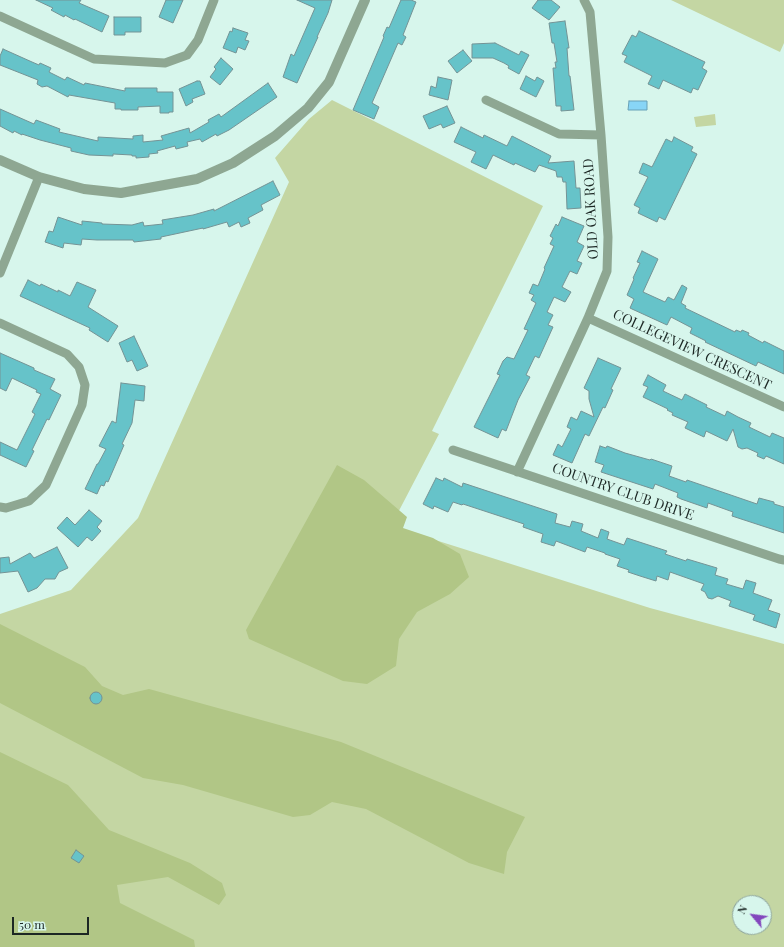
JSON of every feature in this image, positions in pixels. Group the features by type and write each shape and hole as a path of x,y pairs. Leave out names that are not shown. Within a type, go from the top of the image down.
{"street":[{"path":"0,16 94,59 165,63 187,55 198,40 214,0"},
{"path":"0,160 39,177 84,189 121,193 197,180 233,163 275,136 308,108 329,82 365,0"},
{"name":"OLD OAK ROAD","path":"517,472 588,318 607,271 608,237 601,136 590,12 584,0"},
{"path":"486,100 559,134 601,136"},
{"path":"0,273 39,177"},
{"name":"COLLEGEVIEW CRESCENT","path":"588,318 784,408"},
{"path":"0,323 67,354 79,367 85,385 82,405 46,485 29,501 6,508 0,507"},
{"name":"COUNTRY CLUB DRIVE","path":"453,450 784,560"}],"green space":[{"path":"671,0 784,0 784,43 780,52"},
{"path":"332,100 543,206 432,431 439,434 391,526 650,608 784,644 784,947 0,947 0,614 71,590 138,518 289,182 275,158 309,119"},
{"path":"715,114 716,125 696,127 694,117"},
{"path":"337,465 364,480 407,517 403,528 433,538 460,554 469,577 450,594 417,612 399,639 396,666 367,684 343,681 249,639 246,630"},
{"path":"0,624 85,667 102,686 123,695 149,689 341,742 525,817 507,852 504,874 469,863 366,809 332,802 310,815 293,817 183,785 143,778 0,703"},
{"path":"0,752 68,785 109,830 190,863 222,883 226,895 219,905 168,877 117,885 120,903 194,940 195,947 0,947"}],"water":[{"path":"629,101 647,101 647,110 628,110"}],"building":[{"path":"36,0 81,0 79,3 109,16 102,32 65,15 64,17 51,10 53,8"},
{"path":"166,0 183,0 173,23 159,17"},
{"path":"297,0 332,0 318,37 297,83 283,77 291,54 294,56 315,8"},
{"path":"401,0 411,0 416,2 403,35 406,37 402,45 398,43 372,103 379,107 374,119 353,110 384,37 383,36 387,27 389,28"},
{"path":"538,0 551,0 560,7 549,20 532,8"},
{"path":"114,17 141,17 141,32 125,32 125,35 114,35"},
{"path":"565,21 569,48 567,48 569,76 574,110 561,111 561,106 556,106 553,68 556,68 555,62 557,62 549,23"},
{"path":"233,28 248,33 245,40 249,41 245,50 238,47 236,53 223,48 230,31 232,32"},
{"path":"639,31 705,62 702,68 707,71 698,90 693,88 691,93 663,80 659,89 648,84 652,76 624,62 627,56 622,54 632,35 636,37"},
{"path":"495,43 519,55 521,51 529,55 519,74 508,68 509,66 493,58 472,58 472,44"},
{"path":"3,49 39,65 40,63 51,68 49,72 65,80 67,77 84,85 85,83 125,91 125,88 157,88 157,92 173,92 173,112 160,113 160,106 138,107 138,110 121,110 115,109 115,103 69,95 68,97 47,86 42,87 37,84 38,80 0,65 0,56"},
{"path":"463,50 472,61 457,73 448,61"},
{"path":"221,58 233,69 220,85 210,77 216,69 214,67"},
{"path":"526,76 535,81 537,77 544,81 536,97 520,89"},
{"path":"438,77 452,80 448,100 429,95 431,86 436,88"},
{"path":"200,81 205,94 192,99 193,102 186,106 179,89"},
{"path":"268,83 277,97 229,130 217,136 216,134 202,142 200,139 187,142 188,146 176,149 175,146 157,151 158,153 149,154 149,157 136,158 136,156 132,155 113,154 113,156 89,155 71,151 71,148 22,135 14,131 13,133 0,126 0,109 34,124 36,120 60,129 59,132 98,141 98,137 133,139 133,136 143,135 143,142 163,140 161,136 189,128 190,133 209,122 208,120 219,114 221,117"},
{"path":"447,106 455,123 443,128 441,124 429,129 423,116"},
{"path":"461,127 483,138 484,135 507,146 512,136 551,156 548,163 574,161 576,188 580,188 581,208 567,209 566,182 563,182 562,177 557,177 556,171 539,165 535,172 515,163 514,165 493,155 486,169 471,162 476,152 454,142"},
{"path":"674,137 693,147 691,151 697,154 665,220 659,217 657,222 638,213 640,208 634,205 648,177 639,173 643,163 652,167 666,139 672,142"},
{"path":"273,181 280,195 261,205 263,210 248,218 250,223 241,227 239,222 229,227 227,222 203,229 161,237 161,239 134,242 133,240 82,239 81,245 64,243 63,248 45,242 49,231 53,232 58,217 82,225 82,221 102,224 132,225 143,222 144,226 163,224 162,220 193,215 214,209 214,211"},
{"path":"562,217 584,226 577,242 584,246 577,261 582,263 577,274 570,271 562,287 571,292 565,302 554,297 547,312 553,315 548,325 553,327 539,358 535,356 526,375 530,377 518,400 506,431 502,429 498,438 474,427 500,375 497,374 503,361 507,357 514,359 528,330 524,329 536,303 531,300 534,295 529,293 533,284 538,286 554,246 550,244 553,238 550,236 556,224 558,226"},
{"path":"642,251 658,259 643,292 665,302 668,297 674,300 682,285 687,288 681,303 686,306 685,308 735,332 736,330 741,332 742,330 749,333 748,335 763,343 764,341 784,351 784,374 758,362 756,366 705,342 706,341 690,333 692,328 671,317 667,325 630,308 634,299 627,295 640,263 637,262"},
{"path":"28,280 58,292 58,290 70,296 77,282 96,290 88,307 118,326 108,342 89,330 90,328 20,296"},
{"path":"134,336 148,366 137,371 132,360 127,362 119,343"},
{"path":"0,353 55,379 50,389 61,395 49,420 47,419 32,450 34,451 26,467 0,455 0,442 17,450 35,414 32,412 41,394 36,392 37,390 12,378 6,391 0,388"},
{"path":"598,358 621,368 611,389 613,390 605,408 603,407 589,436 585,434 572,463 553,455 558,444 562,447 571,429 567,427 571,417 577,420 581,411 594,417 589,399 589,391 584,388"},
{"path":"648,375 666,385 663,391 682,400 685,394 707,405 706,407 725,416 727,411 751,423 749,427 770,437 772,433 784,438 784,464 766,456 764,459 757,456 758,453 747,448 742,449 738,447 733,429 727,441 706,431 704,437 685,428 688,422 672,415 673,413 667,410 668,409 643,397 648,387 643,385"},
{"path":"121,383 145,386 144,401 135,400 132,423 122,444 124,445 108,482 106,481 104,486 101,485 97,494 85,489 106,449 99,446 112,421 116,423"},
{"path":"600,446 606,448 607,446 625,453 672,466 669,476 686,482 687,480 757,504 759,498 774,502 774,504 784,507 784,533 732,516 733,512 708,503 707,508 681,499 677,497 678,493 655,484 653,489 601,472 604,465 595,462"},
{"path":"436,478 443,481 444,478 462,487 463,483 557,514 555,523 570,527 572,521 583,524 581,531 598,538 601,529 609,532 607,539 624,545 627,538 667,551 665,554 686,561 687,559 717,568 715,575 728,579 726,584 743,589 746,580 756,583 753,593 772,600 768,610 780,614 776,628 753,620 755,615 729,606 731,601 718,596 712,599 708,598 705,592 701,590 704,584 670,572 668,580 657,576 656,581 640,576 617,566 620,559 587,547 585,552 556,541 554,546 541,542 543,534 523,527 524,524 463,504 453,502 448,512 434,506 433,509 423,504"},
{"path":"89,510 102,521 97,527 101,531 92,541 87,537 78,547 57,528 67,517 75,525"},
{"path":"57,547 68,568 59,572 55,579 45,579 37,588 28,592 18,571 0,573 0,558 9,557 10,564 30,553 34,558"},
{"path":"94,692 98,692 102,698 98,704 94,704 90,700 90,696"},
{"path":"76,850 84,856 79,863 71,858"}]}
